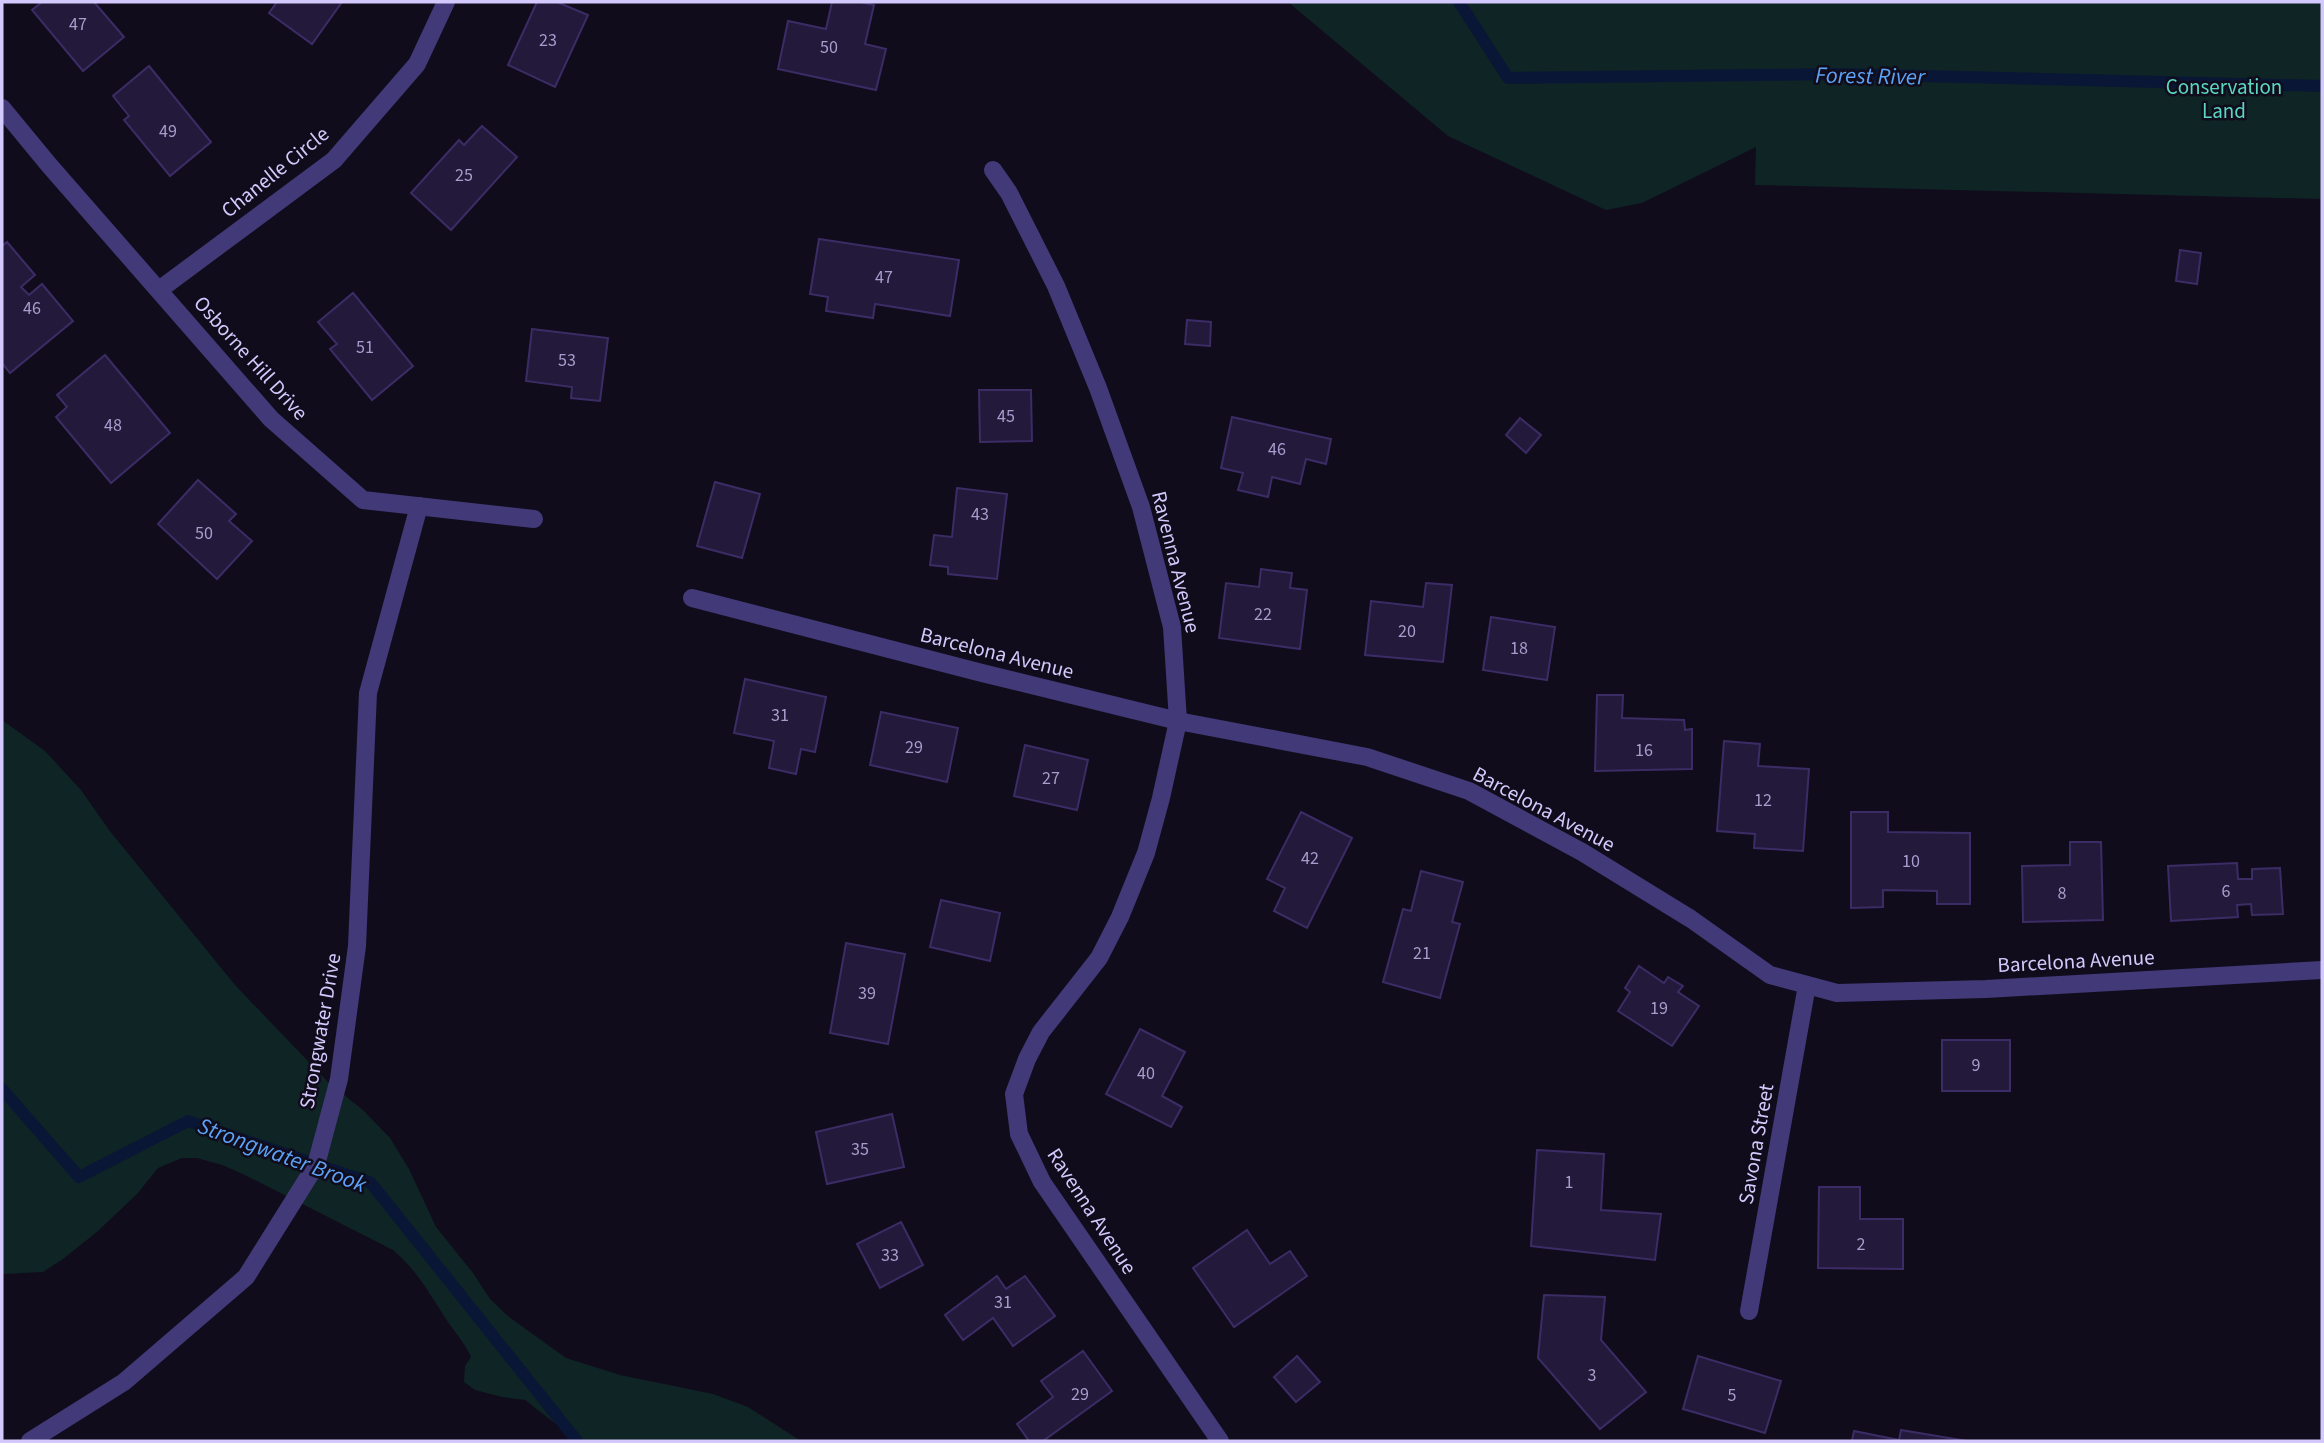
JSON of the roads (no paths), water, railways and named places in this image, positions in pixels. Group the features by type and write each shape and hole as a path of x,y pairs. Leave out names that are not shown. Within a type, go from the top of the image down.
{"street":[{"name":"Chanelle Circle","path":"159,290 334,160 417,64 446,2"},
{"name":"Osborne Hill Drive","path":"2,108 271,419 363,500 534,519"},
{"name":"Ravenna Avenue","path":"993,170 1009,193 1056,286 1098,388 1141,507 1172,627 1178,720 1146,853 1120,917 1099,958 1041,1032 1027,1059 1014,1094 1019,1134 1042,1182 1220,1441"},
{"name":"Strongwater Drive","path":"30,1441 124,1382 246,1277 316,1165 339,1079 357,946 368,692 419,506"},
{"name":"Barcelona Avenue","path":"692,598 982,673 1178,720 1367,757 1469,791 1582,852 1691,919 1770,975 1837,993 1986,989 2322,970"},
{"name":"Savona Street","path":"1749,1311 1807,985"}],"waterway":[{"name":"Forest River","path":"1459,2 1508,78 1840,74 2322,86"},
{"name":"Strongwater Brook","path":"2,1089 79,1177 188,1121 371,1183 577,1441"}],"park label":[{"name":"Conservation Land","path":"2224,99"}]}
